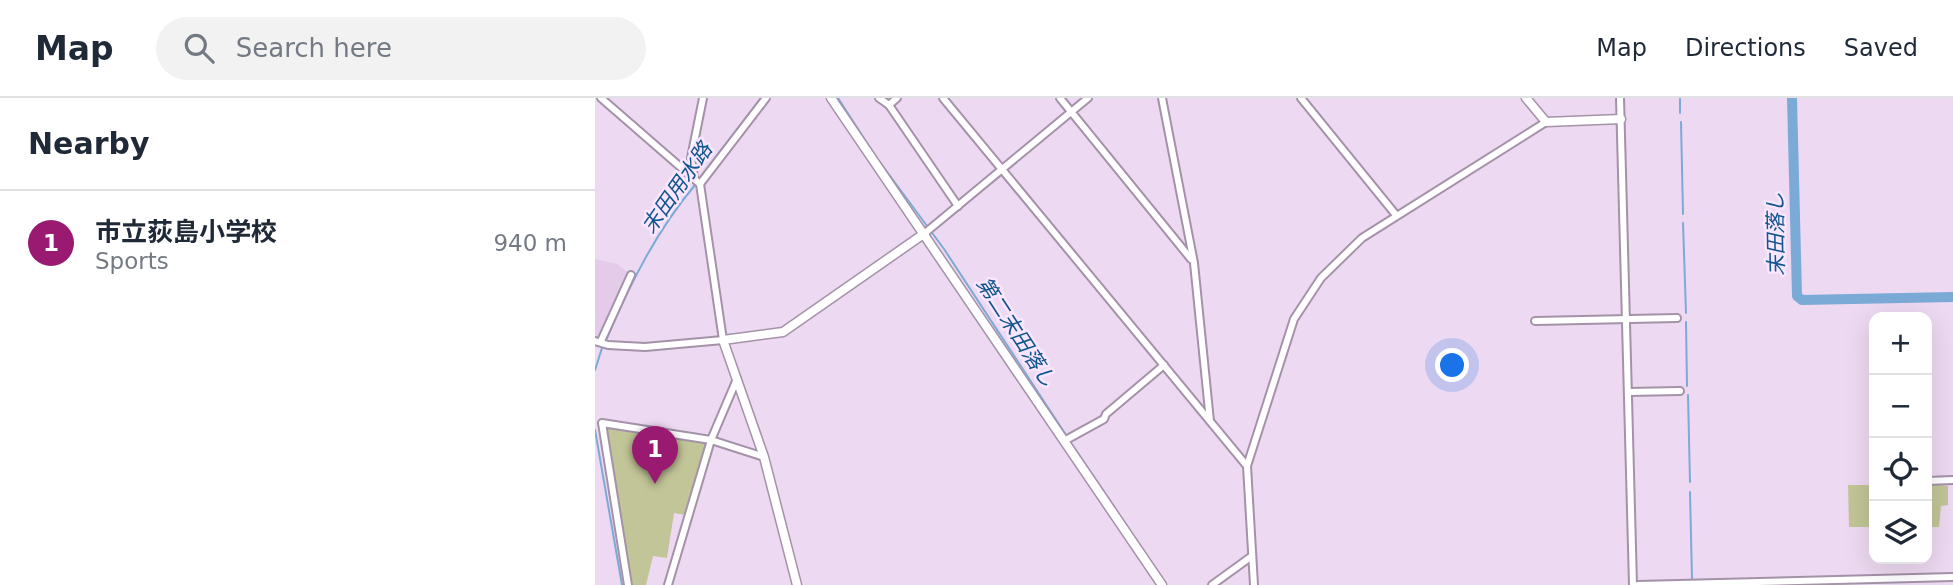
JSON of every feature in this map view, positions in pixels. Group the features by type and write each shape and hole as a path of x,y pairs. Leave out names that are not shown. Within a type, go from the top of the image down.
{"street":[{"path":"601,98 700,184 723,340 764,457 797,585"},
{"path":"694,178 691,158 703,98"},
{"path":"700,184 766,98"},
{"path":"831,98 1162,585"},
{"path":"879,98 889,105 958,206"},
{"path":"889,105 897,98"},
{"path":"943,98 1247,466"},
{"path":"1060,98 1194,263"},
{"path":"631,275 598,341 608,345 659,347 783,332 925,233 1089,98"},
{"path":"1161,98 1194,263 1210,421"},
{"path":"1301,98 1396,215"},
{"path":"1526,98 1546,122"},
{"path":"1620,98 1636,585 1953,577"},
{"path":"1254,585 1247,466 1294,319 1337,260 1396,215 1546,122 1621,119"},
{"path":"1535,321 1677,318"},
{"path":"1064,441 1104,419 1106,414 1164,365"},
{"path":"668,585 711,440 737,379"},
{"path":"1628,392 1680,391"},
{"path":"628,585 602,423 711,440 764,457"},
{"path":"1932,481 1953,480"},
{"path":"1213,584 1252,556"},
{"path":"1213,584 1227,585"}],"shaded area":[{"path":"595,259 617,264 629,273 598,338 595,338"}],"green space":[{"path":"606,426 708,441 686,515 674,513 667,558 653,556 646,585 631,585"},
{"path":"1932,484 1948,486 1948,505 1941,506 1939,527 1932,527"},
{"path":"1848,485 1869,485 1869,527 1849,527"}],"waterway":[{"name":"末田用水路","path":"698,180 761,98"},
{"name":"第二末田落し","path":"838,98 876,157 944,249 1066,435"},
{"path":"1680,98 1680,113"},
{"name":"末田落し","path":"1792,98 1797,296 1802,300 1953,297"},
{"path":"1681,122 1683,214"},
{"name":"末田用水路","path":"607,338 645,258 668,220 695,185"},
{"path":"1683,223 1686,313"},
{"path":"1686,322 1687,386"},
{"name":"末田用水路","path":"595,370 602,348"},
{"path":"1688,395 1690,482"},
{"name":"末田用水路","path":"595,430 622,585"},
{"name":"第二末田落し","path":"1069,440 1115,508"},
{"path":"1690,492 1692,579"}],"place":[{"name":"市立荻島小学校","path":"655,484"}]}
